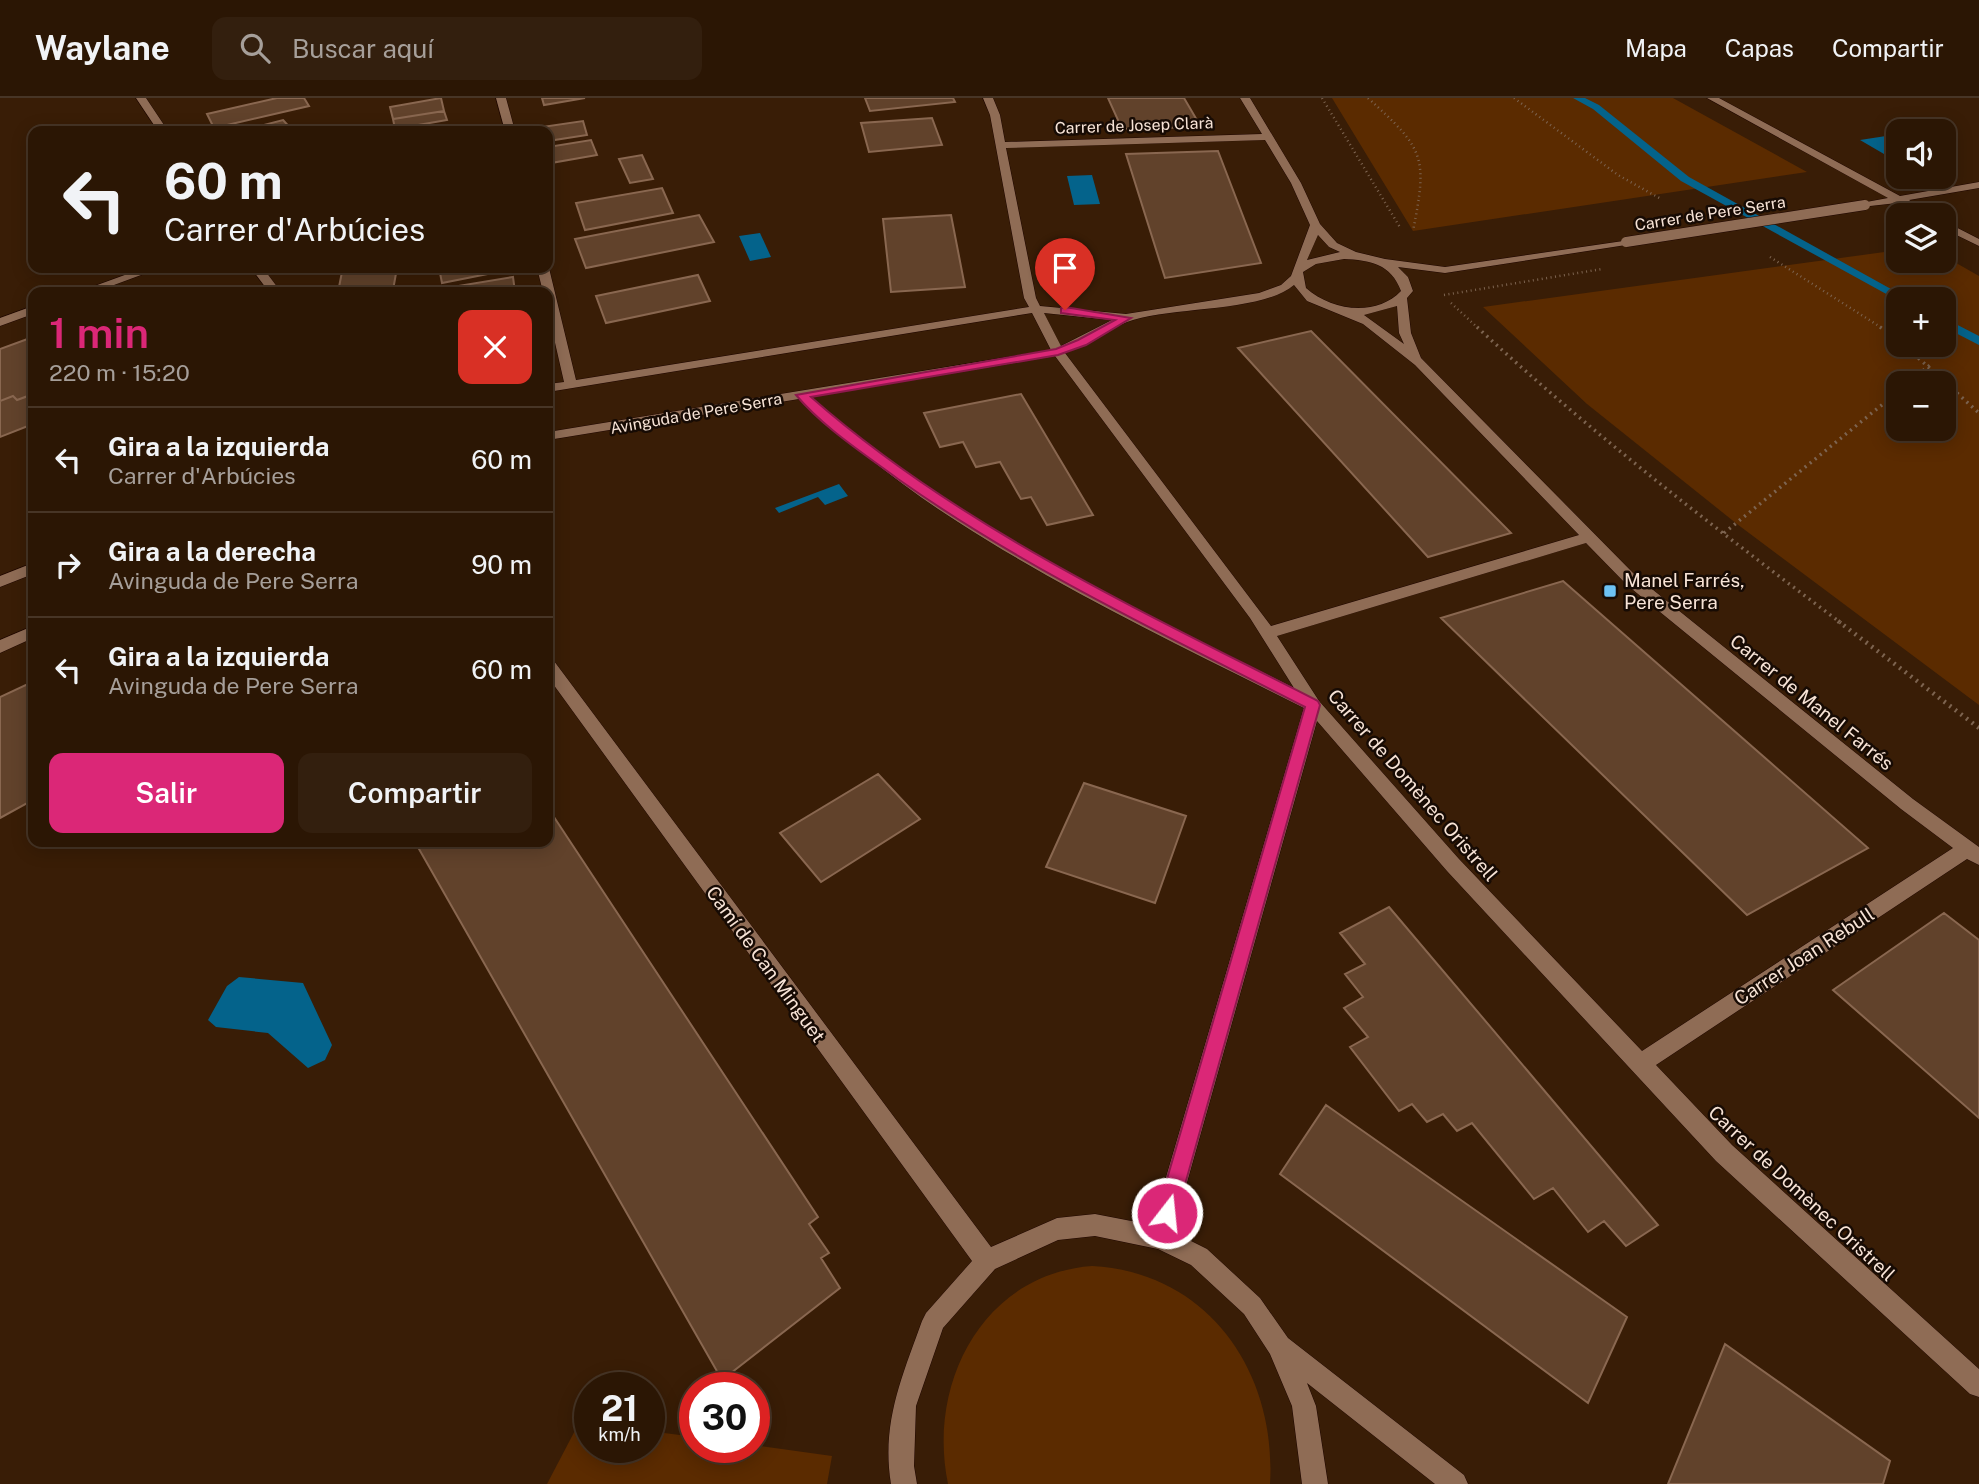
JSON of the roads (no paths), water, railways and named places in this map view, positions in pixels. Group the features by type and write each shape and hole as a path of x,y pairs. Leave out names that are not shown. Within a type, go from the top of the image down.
{"street":[{"path":"141,98 160,126"},
{"path":"502,98 509,126"},
{"name":"Carrer de Domènec Oristrell","path":"988,98 1001,145 1030,298 1058,352 1268,633 1313,705 1453,865 1724,1153 1979,1385"},
{"path":"1245,98 1296,183 1315,225 1333,245 1398,272 1405,296"},
{"path":"1712,98 1905,203"},
{"name":"Carrer de Josep Clarà","path":"1001,145 1268,137"},
{"name":"Carrer de Pere Serra","path":"1343,310 1379,311 1405,296 1426,272 1979,186"},
{"path":"1315,225 1298,273 1301,288 1310,298 1325,305"},
{"path":"1956,231 1979,243"},
{"name":"Avinguda de Pere Serra","path":"553,387 1036,309 1126,318 1261,296 1285,287 1298,273 1320,257 1368,258"},
{"path":"1368,258 1426,272"},
{"path":"99,287 139,273"},
{"name":"Avinguda de Pere Serra","path":"1261,296 1303,299 1343,310"},
{"name":"Carrer de Manel Farrés","path":"1405,296 1405,334 1419,362"},
{"path":"553,308 572,384"},
{"name":"Carrer de Manel Farrés","path":"1343,310 1367,321 1419,362 1632,581 1908,804 1973,853"},
{"path":"0,322 28,312"},
{"name":"Avinguda de Pere Serra","path":"553,435 1058,352 1082,343 1126,318"},
{"path":"802,395 854,441 962,518 1107,599 1313,705 1160,1238"},
{"path":"1268,633 1588,537"},
{"path":"0,582 28,570"},
{"path":"0,647 28,634"},
{"name":"Camí de Can Minguet","path":"553,672 953,1219 988,1261"},
{"name":"Carrer Joan Rebull","path":"1640,1064 1973,853"},
{"path":"904,1484 901,1466 904,1406 934,1321 988,1261 1057,1229 1095,1225 1160,1238 1199,1257 1252,1306 1279,1346 1304,1406 1315,1484"},
{"path":"1279,1346 1455,1484"}],"water":[{"path":"1886,136 1886,154 1884,154 1860,140"},
{"path":"1092,175 1100,204 1074,205 1067,176"},
{"path":"760,233 771,257 750,261 739,236"},
{"path":"839,484 848,496 825,505 818,497 779,513 775,508"},
{"path":"239,977 303,983 332,1045 325,1060 308,1068 268,1033 216,1027 208,1020 227,986"}],"waterway":[{"path":"1578,98 1596,107 1685,179 1886,290"},
{"path":"1956,329 1979,341"}],"place":[{"name":"Manel Farrés, Pere Serra","path":"1610,591"}]}
